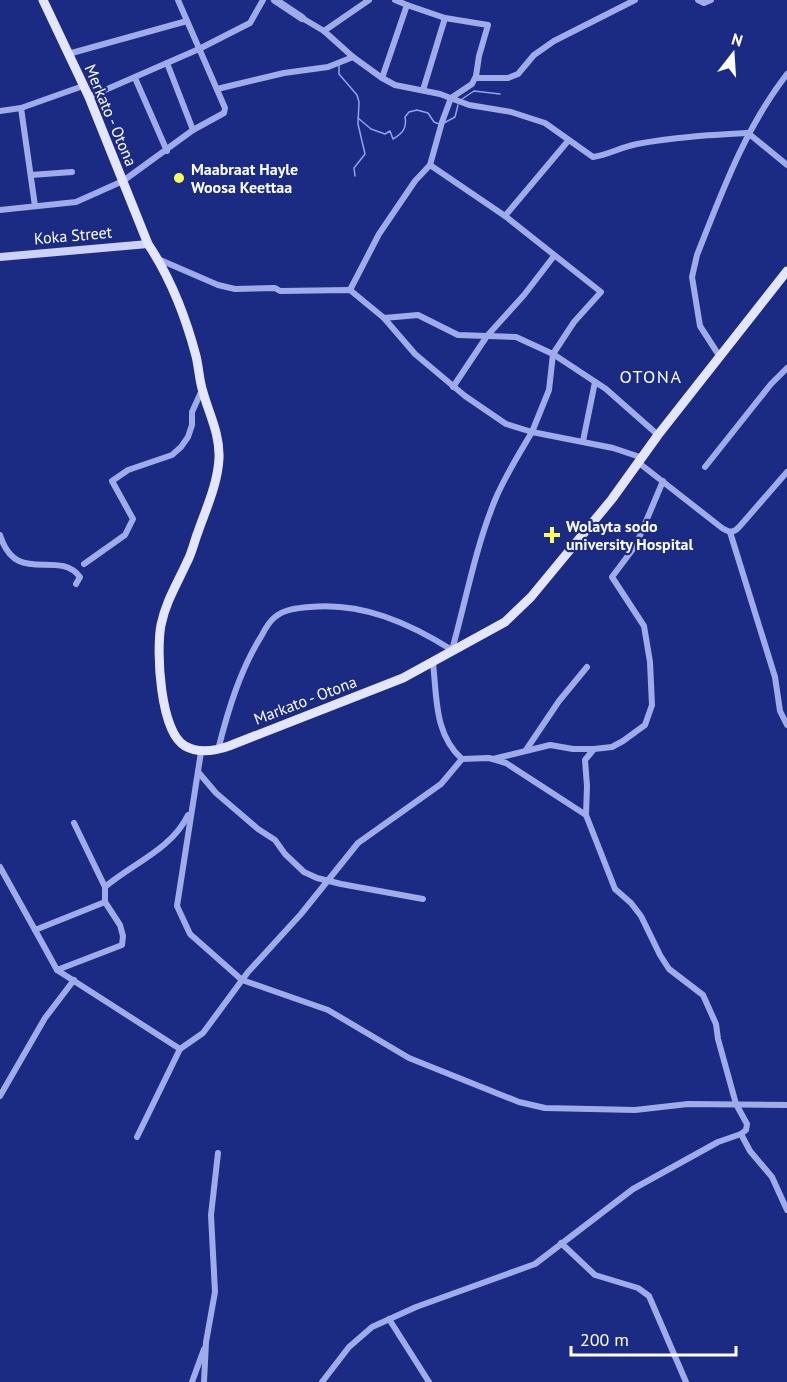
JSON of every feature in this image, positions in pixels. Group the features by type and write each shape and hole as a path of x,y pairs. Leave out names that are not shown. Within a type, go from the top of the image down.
{"main road":[{"name":"Merkato - Otona","path":"43,0 89,97 148,243"},
{"name":"Markato - Otona","path":"148,243 158,259 188,328 202,390 218,435 219,458 216,478 188,561 172,590 161,627 162,693 172,733 184,746 201,752 218,750 403,678 505,622 531,597 641,460 658,435 787,271"},
{"name":"Koka Street","path":"0,258 148,243"}],"street":[{"path":"0,210 76,202 123,181 193,130 225,111 178,0"},
{"path":"89,97 199,50 250,23 263,0"},
{"path":"275,0 324,31 353,57 395,85 511,112 545,123 593,158 605,156 622,147 649,142 748,133 787,165"},
{"path":"324,31 369,0"},
{"path":"350,290 379,234 430,165 442,122 476,78 488,25 445,18 395,0"},
{"path":"476,78 508,78 518,74 534,55 554,41 635,0"},
{"path":"698,0 704,3 711,0"},
{"path":"382,78 407,5"},
{"path":"423,90 445,18"},
{"path":"68,54 187,21"},
{"path":"217,89 249,80 334,65 353,57"},
{"path":"167,63 193,130"},
{"path":"720,357 700,326 692,277 697,255 748,133 787,74"},
{"path":"135,78 167,151"},
{"path":"0,111 21,108 83,86"},
{"path":"21,108 35,206"},
{"path":"505,216 568,141"},
{"path":"218,750 230,704 251,653 276,616 292,609 341,607 374,613 421,631 452,650 467,587 494,502 532,432 549,390 553,354 574,322 601,292 505,216 430,165"},
{"path":"30,175 72,172"},
{"path":"453,387 487,336 530,288 554,256"},
{"path":"158,259 218,285 235,289 350,290 384,318 415,354 453,387 506,424 532,432 613,448 641,460 663,481 729,532 736,531 741,526 787,472"},
{"path":"384,318 418,315 458,335 516,337 553,354 595,382 658,435"},
{"path":"705,467 771,384 787,368"},
{"path":"584,441 595,382"},
{"path":"84,564 125,535 133,519 112,481 128,470 172,455 181,447 188,437 192,425 192,412 202,390"},
{"path":"433,663 436,706 443,730 452,750 462,759 493,759 550,745 573,749 612,747 645,724 652,705 650,662 644,626 612,577 636,545 663,481"},
{"path":"729,532 775,677 780,711 787,725"},
{"path":"0,535 3,546 15,560 28,564 67,567 75,570 80,577 76,585"},
{"path":"526,750 559,701 587,667"},
{"path":"322,1382 349,1347 372,1327 416,1307 535,1264 633,1189 717,1142 746,1130 747,1124 736,1104 716,1024 703,995 669,969 641,916 631,903 615,889 585,815 585,760 594,749"},
{"path":"201,752 177,906 190,934 242,980 328,1010 409,1058 519,1102 545,1108 635,1110 688,1104 787,1105"},
{"path":"137,1137 180,1049 203,1033 248,972 301,914 358,843 441,784 462,759"},
{"path":"493,759 506,763 528,776 585,815"},
{"path":"199,772 216,794 258,830 275,840 285,854 304,872 326,880 423,899"},
{"path":"105,887 174,836 183,826 191,810"},
{"path":"57,970 122,945 123,936 120,925 105,902 105,887 74,823"},
{"path":"0,867 57,970 180,1049"},
{"path":"35,930 105,902"},
{"path":"0,1095 45,1018 74,980"},
{"path":"741,1134 750,1151 771,1177 787,1210"},
{"path":"204,1382 206,1342 215,1292 211,1215 218,1153"},
{"path":"561,1243 595,1275 638,1288 649,1296 686,1382"},
{"path":"389,1319 429,1382"},
{"path":"192,1382 206,1342"}],"waterway":[{"path":"339,65 339,74 357,95 359,102 358,124 365,154 354,168 355,176"},
{"path":"462,99 474,91 500,94"},
{"path":"444,123 455,117 458,105"},
{"path":"358,118 371,129 385,134 390,131 393,139 404,130 405,117 409,112 417,110 428,113 434,122 439,124"}],"place":[{"name":"Maabraat Hayle Woosa Keettaa","path":"179,178"},
{"name":"Wolayta sodo university Hospital","path":"552,535"}],"district":[{"name":"OTONA","path":"651,376"}]}
